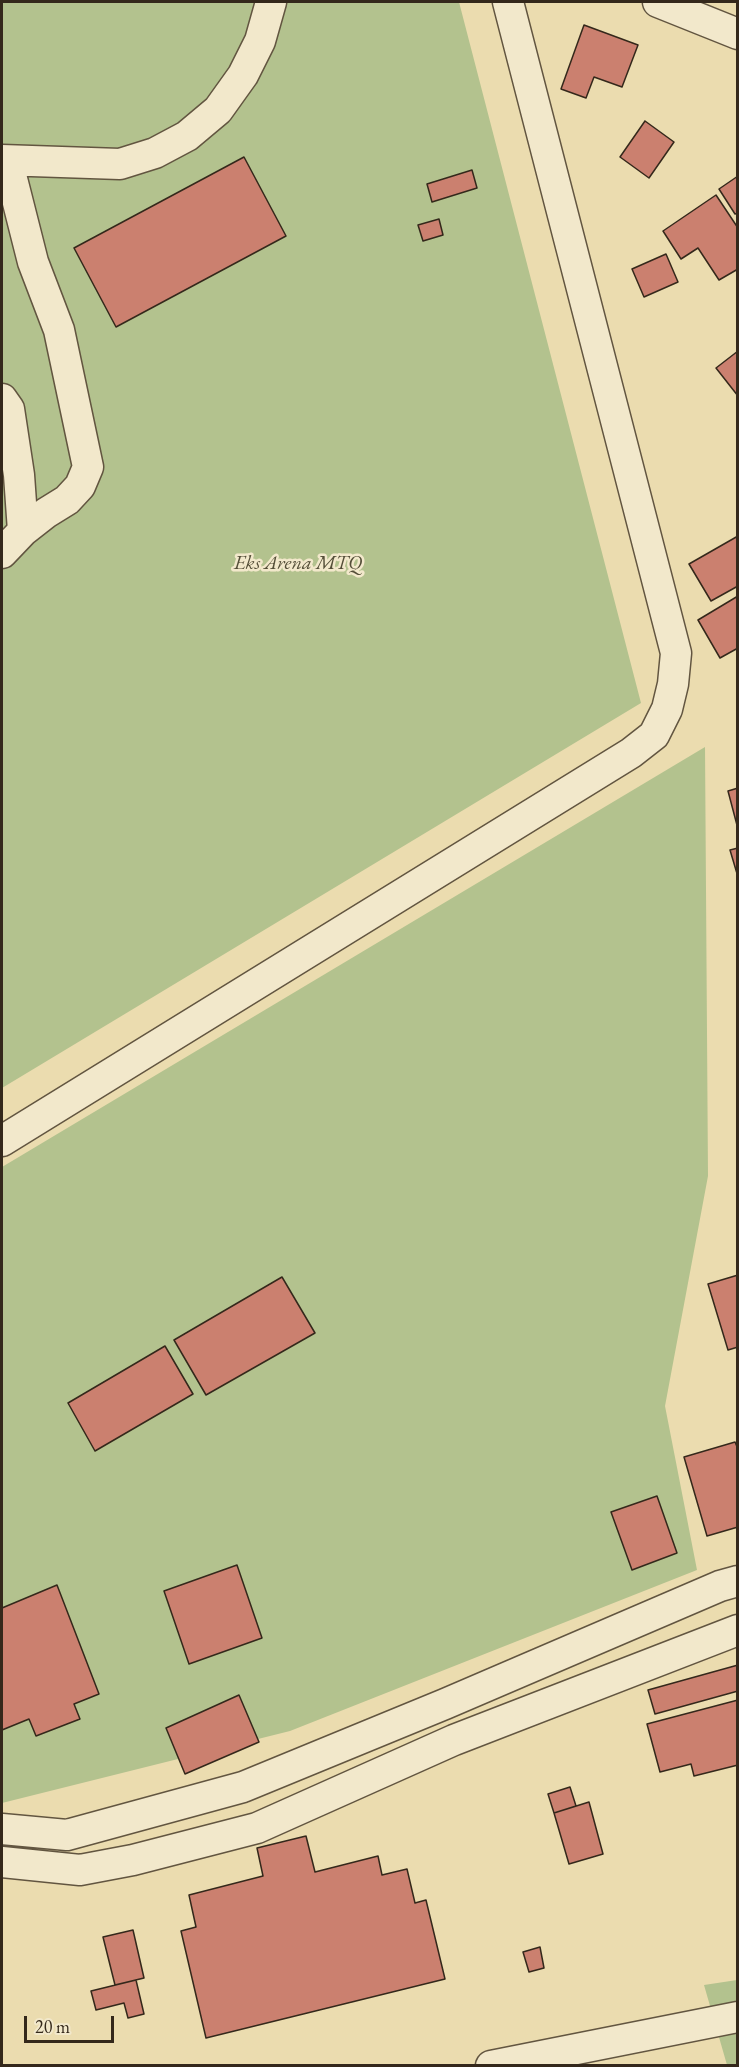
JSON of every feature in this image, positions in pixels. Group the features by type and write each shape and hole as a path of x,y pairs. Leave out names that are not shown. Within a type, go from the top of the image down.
{"street":[{"path":"2,553 23,531 67,500 80,486 88,467 59,330 33,262 7,160 120,164 155,153 187,136 218,110 243,75 260,41 271,2"},
{"path":"2,1141 631,753 654,735 667,709 673,684 676,653 508,2"},
{"path":"658,2 709,12 738,34"},
{"path":"2,399 9,409 20,474 23,531"},
{"path":"2,1829 67,1835 243,1787 720,1586 738,1581"},
{"path":"2,1862 80,1870 133,1860 257,1827 453,1740 738,1630"},
{"path":"491,2066 738,2017"}],"green space":[{"name":"Eks Arena MTQ","path":"2,2 459,2 641,703 2,1088"},
{"path":"705,747 708,1176 665,1406 697,1570 290,1731 2,1803 2,1167"},
{"path":"737,1980 737,2065 727,2065 704,1985"}],"building":[{"path":"584,25 638,45 622,87 594,77 586,98 561,89"},
{"path":"645,121 674,142 649,178 620,157"},
{"path":"244,157 286,236 116,327 74,248"},
{"path":"472,170 477,188 432,202 427,184"},
{"path":"738,176 738,213 735,214 719,189"},
{"path":"716,195 738,228 738,269 719,280 698,248 681,259 663,231"},
{"path":"439,219 443,235 423,241 418,225"},
{"path":"666,254 678,282 644,297 632,269"},
{"path":"738,351 738,396 716,368"},
{"path":"738,536 738,586 711,601 689,564"},
{"path":"738,596 738,648 720,658 698,620"},
{"path":"738,788 738,829 728,791"},
{"path":"738,848 738,877 730,850"},
{"path":"738,1275 738,1347 728,1350 708,1284"},
{"path":"282,1277 315,1333 206,1395 174,1340"},
{"path":"165,1346 193,1394 95,1451 68,1403"},
{"path":"735,1442 738,1449 738,1527 707,1536 684,1457"},
{"path":"657,1496 677,1553 632,1570 611,1512"},
{"path":"237,1565 262,1638 189,1664 164,1591"},
{"path":"57,1585 99,1694 74,1704 80,1719 36,1736 29,1719 2,1730 2,1608"},
{"path":"738,1665 738,1691 655,1714 648,1690"},
{"path":"239,1695 259,1742 185,1774 166,1728"},
{"path":"738,1700 738,1765 694,1776 691,1764 660,1772 647,1724"},
{"path":"570,1787 576,1806 554,1813 548,1794"},
{"path":"589,1802 603,1854 569,1864 554,1813"},
{"path":"306,1836 315,1872 378,1856 382,1875 407,1869 415,1903 426,1900 445,1979 206,2038 181,1931 196,1927 189,1895 263,1876 257,1848"},
{"path":"133,1930 144,1978 115,1985 103,1937"},
{"path":"540,1947 544,1968 529,1972 523,1952"},
{"path":"136,1980 144,2014 128,2018 124,2003 96,2010 91,1991"}]}
